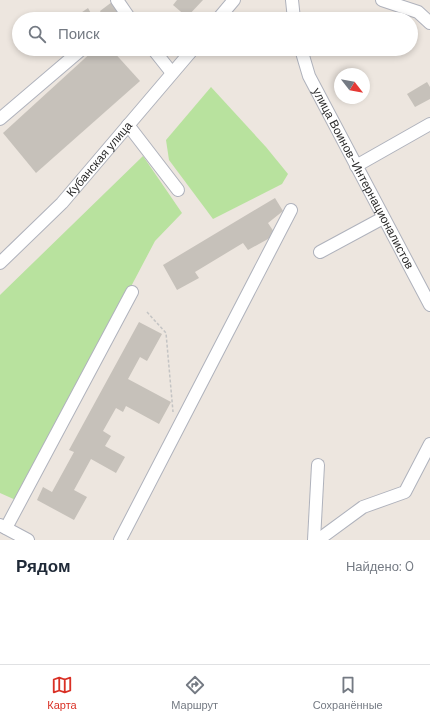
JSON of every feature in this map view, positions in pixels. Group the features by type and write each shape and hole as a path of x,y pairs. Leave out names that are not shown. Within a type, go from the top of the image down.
{"street":[{"path":"117,0 125,12"},
{"path":"224,12 234,0"},
{"path":"292,0 293,12"},
{"path":"382,0 418,12 430,23"},
{"path":"0,119 74,56"},
{"path":"159,56 172,73"},
{"name":"Кубанская улица","path":"0,263 62,203 187,56"},
{"name":"улица Воинов-Интернационалистов","path":"303,56 309,76 430,306"},
{"path":"128,124 178,190"},
{"path":"356,166 430,124"},
{"path":"120,540 291,210"},
{"path":"320,252 384,218"},
{"path":"28,540 2,527 132,292"},
{"path":"318,540 363,507 404,492 430,444"},
{"path":"314,540 318,465"}],"path":[{"path":"147,312 166,333 174,413"}],"green space":[{"path":"211,87 266,147 288,174 282,184 213,219 169,160 166,140"},
{"path":"143,156 182,213 155,241 18,501 0,493 0,295"}],"building":[{"path":"177,0 203,0 192,12 181,12 173,5"},
{"path":"112,2 120,12 100,12"},
{"path":"88,8 90,12 82,12"},
{"path":"87,56 117,56 140,81 36,173 3,133"},
{"path":"427,82 430,87 430,99 415,107 407,94"},
{"path":"275,198 283,211 268,223 274,232 268,239 248,250 243,243 195,272 199,278 177,290 163,265"},
{"path":"139,322 162,334 147,361 140,357 128,379 171,402 159,424 126,406 123,412 116,408 103,431 111,436 105,446 125,457 116,473 91,459 74,490 87,497 74,520 37,500 43,487 52,492 74,452 69,450"}]}
